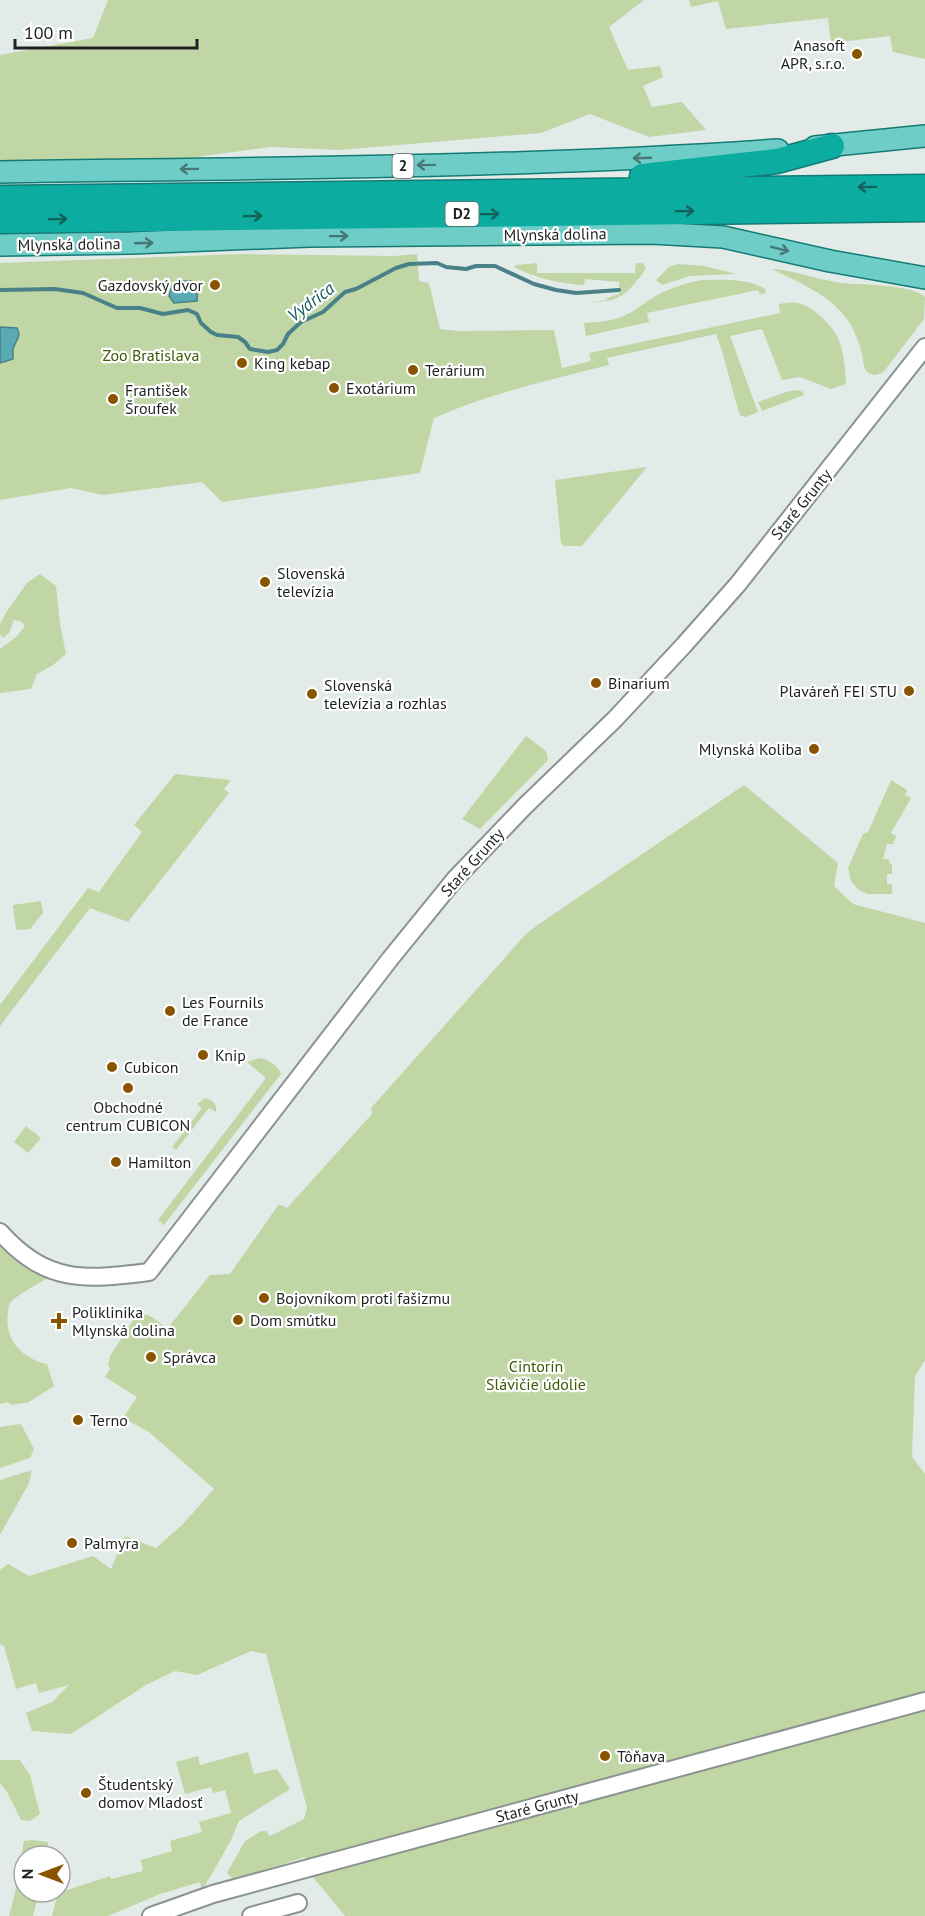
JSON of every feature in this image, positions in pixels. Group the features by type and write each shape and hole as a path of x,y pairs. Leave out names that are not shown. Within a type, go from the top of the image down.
{"highway":[{"path":"489,191 777,161 832,146"},
{"name":"D2","path":"0,198 925,187"},
{"name":"D2","path":"0,220 925,209"}],"main road":[{"name":"2","path":"0,172 447,165 685,156 832,146 925,136"},
{"name":"Mlynská dolina","path":"0,245 131,243 309,236 652,232 723,237 830,261 925,278"}],"street":[{"name":"Staré Grunty","path":"0,1232 13,1246 38,1265 67,1275 106,1277 149,1272 390,959 455,879 525,806 615,719 738,584 925,348"},
{"name":"Staré Grunty","path":"151,1916 172,1912 222,1892 408,1840 925,1701"},
{"path":"251,1916 298,1903"}],"green space":[{"path":"108,0 644,0 609,27 628,70 660,66 663,77 643,86 652,107 682,102 706,130 649,137 590,114 541,133 340,150 271,147 173,160 0,163 0,55 93,38"},
{"path":"689,0 925,0 925,59 893,52 890,36 831,43 828,18 726,29 718,1 691,7"},
{"name":"Zoo Bratislava","path":"242,254 394,256 417,254 419,281 429,283 440,329 458,331 554,330 562,368 591,361 589,353 780,313 779,304 798,303 818,314 839,339 846,384 831,389 800,377 782,380 762,329 730,336 758,412 745,417 740,415 716,334 607,358 609,365 498,394 434,418 420,473 222,502 202,482 103,495 71,488 0,500 0,263"},
{"path":"537,263 537,273 635,273 636,263 642,263 646,267 635,283 621,296 611,300 592,302 607,300 619,294 619,282 585,279 584,285 566,283 548,280 514,267"},
{"path":"678,264 704,266 736,274 690,276 662,285 656,280 669,267"},
{"path":"772,269 842,283 909,290 925,297 924,319 885,370 875,375 870,374 865,369 855,333 842,313 824,297"},
{"path":"702,280 742,281 758,285 765,289 766,293 760,294 758,290 647,313 649,322 586,336 584,323 621,317 661,293"},
{"path":"798,390 804,395 762,411 758,402 786,392"},
{"path":"647,467 582,546 564,546 561,543 555,480"},
{"path":"40,574 56,586 66,654 37,674 31,689 0,693 0,649 17,636 25,626 21,621 14,620 9,633 3,638 0,634 0,624 27,583"},
{"path":"526,736 546,751 548,760 480,829 462,819"},
{"path":"175,774 231,780 224,789 229,793 128,922 90,908 0,1026 0,1005 88,888 99,892 142,832 134,825"},
{"path":"891,780 907,790 905,795 911,798 891,833 896,836 893,844 887,844 883,859 889,859 889,863 892,864 892,874 887,874 887,884 892,884 892,894 868,894 859,890 851,881 848,868 863,834 868,832"},
{"name":"Cintorín Slávičie údolie","path":"744,785 838,863 834,886 853,904 925,923 925,1360 915,1376 912,1457 925,1474 925,1916 345,1916 313,1877 305,1857 234,1880 227,1873 245,1841 261,1831 266,1831 270,1836 304,1819 307,1808 266,1654 251,1651 197,1675 175,1671 146,1685 71,1734 32,1731 26,1713 52,1702 69,1685 39,1693 36,1683 16,1689 4,1646 0,1644 0,1570 8,1564 29,1576 93,1556 111,1569 125,1536 156,1548 183,1524 214,1489 149,1432 123,1418 137,1397 105,1377 110,1369 108,1365 110,1356 136,1316 149,1316 167,1329 210,1275 230,1274 279,1204 287,1208 372,1114 371,1108 526,934"},
{"path":"41,901 43,913 30,929 16,930 13,905"},
{"path":"260,1058 273,1063 281,1074 164,1225 158,1220 266,1078 247,1062"},
{"path":"205,1098 214,1103 216,1112 209,1108 176,1150 172,1147 202,1108 197,1104"},
{"path":"26,1126 41,1138 28,1153 14,1142"},
{"path":"0,1244 34,1271 50,1277 22,1293 10,1303 8,1325 10,1335 20,1350 37,1361 47,1364 54,1386 29,1402 12,1405 8,1402 0,1404"},
{"path":"21,1424 34,1449 30,1458 0,1468 0,1427"},
{"path":"32,1470 29,1483 0,1535 0,1480"},
{"path":"248,1752 254,1774 277,1769 290,1789 239,1821 231,1840 202,1891 200,1882 160,1894 108,1916 52,1916 55,1904 72,1904 72,1888 110,1876 111,1879 143,1871 141,1860 172,1851 170,1841 202,1832 199,1822 231,1813 225,1790 213,1793 211,1787 185,1794 176,1762 198,1756 200,1765"},
{"path":"0,1760 20,1760 30,1775 40,1814 30,1821 21,1820 0,1783"},
{"path":"24,1841 48,1842 48,1844 23,1844"},
{"path":"12,1904 36,1904 33,1916 9,1916"}],"water":[{"path":"177,281 191,281 198,285 197,301 174,303 169,296 172,285"},
{"path":"0,327 17,328 19,334 13,349 13,359 0,363"}],"waterway":[{"name":"Vydrica","path":"0,290 55,289 83,293 117,308 140,308 163,314 188,310 197,314 201,323 211,332 217,335 238,337 250,349 268,352 277,350 288,334 301,322 323,312 345,292 409,264 437,263 446,267 466,269 476,266 495,266 534,284 556,290 576,293 619,290"}],"place":[{"name":"Anasoft APR, s.r.o.","path":"857,54"},
{"name":"Gazdovský dvor","path":"215,285"},
{"name":"King kebap","path":"242,363"},
{"name":"Terárium","path":"413,370"},
{"name":"Exotárium","path":"334,388"},
{"name":"František Šroufek","path":"113,399"},
{"name":"Slovenská televízia","path":"265,582"},
{"name":"Binarium","path":"596,683"},
{"name":"Plaváreň FEI STU","path":"909,691"},
{"name":"Slovenská televízia a rozhlas","path":"312,694"},
{"name":"Mlynská Koliba","path":"814,749"},
{"name":"Les Fournils de France","path":"170,1011"},
{"name":"Knip","path":"203,1055"},
{"name":"Cubicon","path":"112,1067"},
{"name":"Obchodné centrum CUBICON","path":"128,1088"},
{"name":"Hamilton","path":"116,1162"},
{"name":"Bojovníkom proti fašizmu","path":"264,1298"},
{"name":"Dom smútku","path":"238,1320"},
{"name":"Poliklinika Mlynská dolina","path":"59,1321"},
{"name":"Správca","path":"151,1357"},
{"name":"Terno","path":"78,1420"},
{"name":"Palmyra","path":"72,1543"},
{"name":"Tôňava","path":"605,1756"},
{"name":"Študentský domov Mladosť","path":"86,1793"}]}
